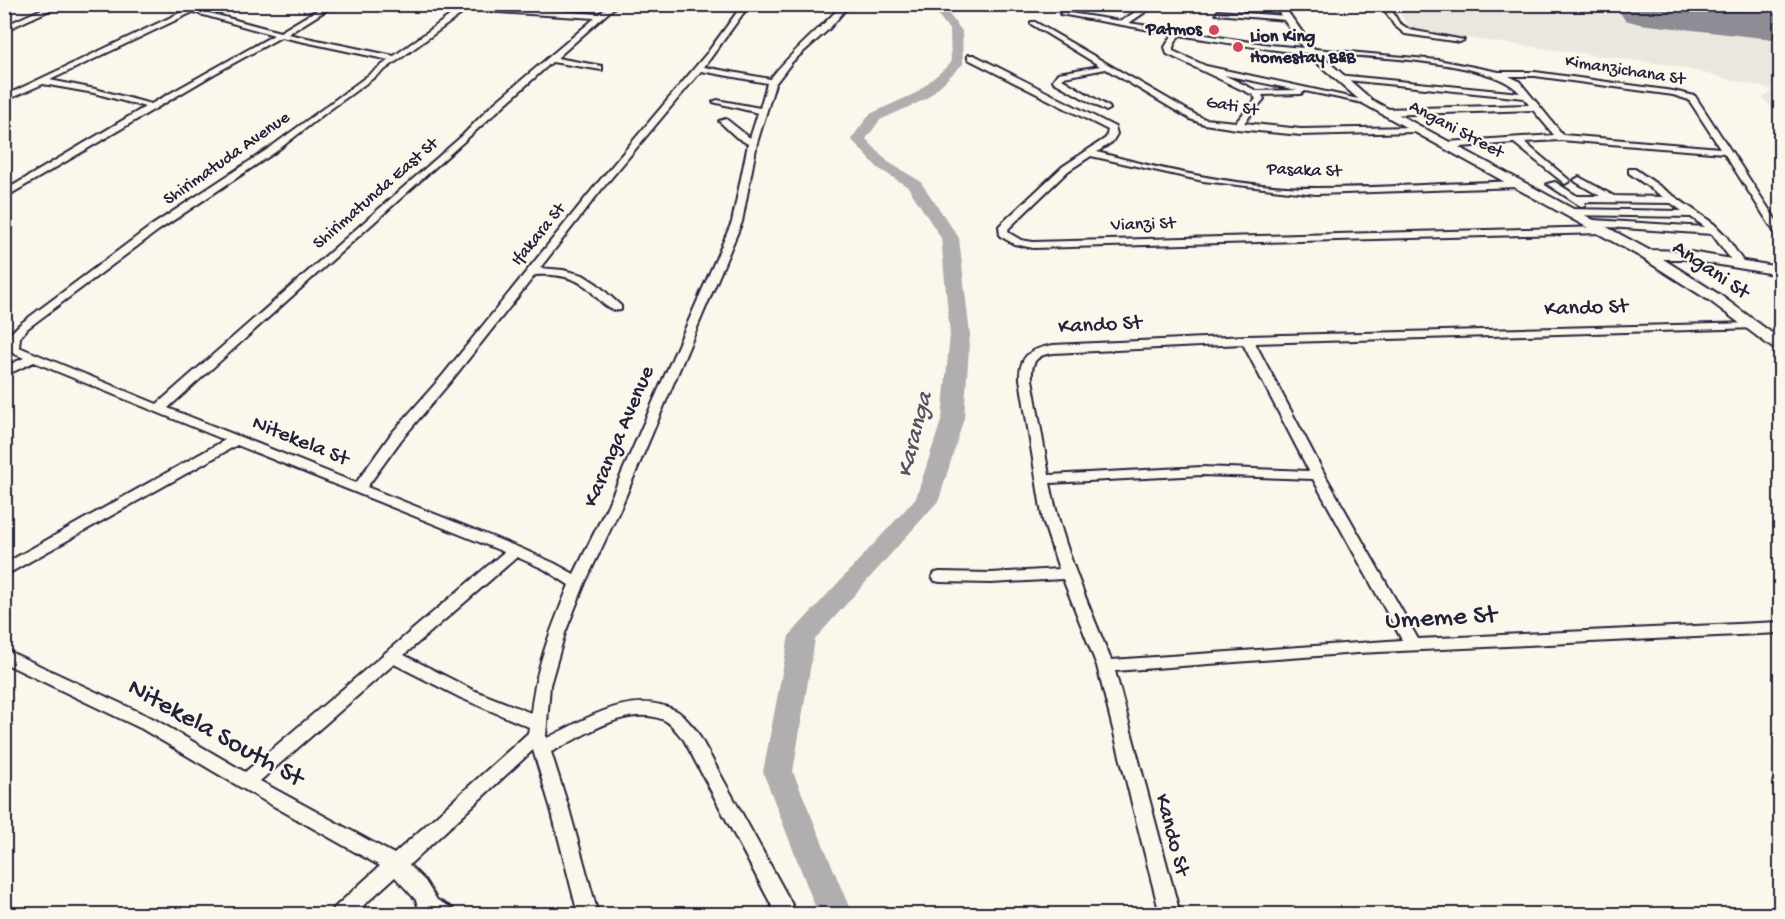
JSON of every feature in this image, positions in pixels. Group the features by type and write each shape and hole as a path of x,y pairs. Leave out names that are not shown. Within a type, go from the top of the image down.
{"street":[{"path":"4,29 60,4"},
{"path":"168,4 281,34 396,59"},
{"path":"4,99 202,4"},
{"path":"4,195 209,72 333,4"},
{"name":"Shirimatunda East St","path":"159,409 550,59 615,4"},
{"name":"Ifakara St","path":"359,488 396,436 447,378 530,272 698,68 747,4"},
{"name":"Karanga Avenue","path":"588,915 539,736 542,685 557,633 577,582 614,507 736,222 753,143 772,82 789,60 826,27 847,4"},
{"path":"1122,24 1154,4"},
{"name":"Angani Street","path":"1277,4 1311,52 1368,102 1569,212 1592,218 1603,230 1644,254"},
{"path":"1384,4 1396,24 1408,32 1460,40"},
{"path":"468,6 602,16"},
{"name":"Shirimatuda Avenue","path":"9,346 14,336 24,326 92,274 155,228 244,170 468,6"},
{"name":"Kimanzichana St","path":"1063,14 1311,52 1449,65 1499,74 1535,74 1684,95 1692,98 1780,233"},
{"path":"1218,14 1286,18"},
{"name":"Gati St","path":"1033,23 1193,117 1237,126 1301,132 1414,129"},
{"path":"1177,33 1169,47 1170,52 1256,93 1292,94 1309,90"},
{"name":"Vianzi St","path":"971,57 1112,129 1113,134 1109,140 1065,169 1003,228 1004,234 1009,239 1033,245 1603,230"},
{"path":"550,59 599,68"},
{"path":"1106,66 1061,75 1057,80 1106,110"},
{"path":"698,68 772,82"},
{"path":"1203,68 1368,102"},
{"path":"1499,74 1510,78 1560,137"},
{"path":"1337,77 1525,96"},
{"path":"41,81 95,91 153,107"},
{"path":"1237,126 1260,99 1256,93"},
{"path":"717,102 763,111"},
{"path":"1384,112 1535,107"},
{"path":"723,121 739,135 753,143"},
{"path":"1447,145 1560,137 1726,151"},
{"path":"1516,140 1564,181"},
{"name":"Pasaka St","path":"1091,153 1184,175 1284,189 1316,191 1518,184"},
{"path":"1632,171 1715,231 1739,263"},
{"path":"1579,180 1611,199 1647,225"},
{"path":"1552,184 1575,199 1592,218 1715,231"},
{"path":"1575,199 1675,200"},
{"path":"1592,218 1632,213 1693,213"},
{"path":"1644,254 1684,255 1780,271"},
{"name":"Angani St","path":"1644,254 1715,298 1778,342"},
{"path":"530,272 554,271 582,280 593,286 608,304 617,308"},
{"name":"Kando St","path":"1170,915 1105,666 1068,574 1050,521 1026,379 1025,364 1030,357 1039,351 1053,349 1247,340 1753,326"},
{"path":"1247,340 1318,475 1414,646"},
{"name":"Nitekela St","path":"9,346 159,409 515,551 577,582"},
{"path":"4,372 35,357"},
{"path":"4,571 237,439"},
{"path":"1043,478 1202,471 1318,475"},
{"path":"246,782 515,551"},
{"path":"940,577 991,578 1068,574"},
{"name":"Umeme St","path":"1105,666 1188,658 1780,628"},
{"name":"Nitekela South St","path":"4,655 130,714 246,782 396,865 416,884 436,912"},
{"path":"391,656 467,694 539,736"},
{"path":"341,915 539,736 620,711 644,708 672,716 690,735 782,905 782,915"}],"shaded area":[{"path":"1393,5 1780,5 1780,117 1763,98 1774,90 1670,65 1413,31"}],"waterway":[{"path":"4,7 10,4"},
{"name":"Karanga","path":"835,914 778,772 802,636 927,500 953,418 960,335 950,238 914,184 883,165 858,139 875,117 921,96 957,64 956,31 935,4"}],"runway":[{"path":"1640,11 1780,27"}],"place":[{"name":"Patmos","path":"1214,30"},
{"name":"Lion King Homestay B&B","path":"1238,47"}]}
